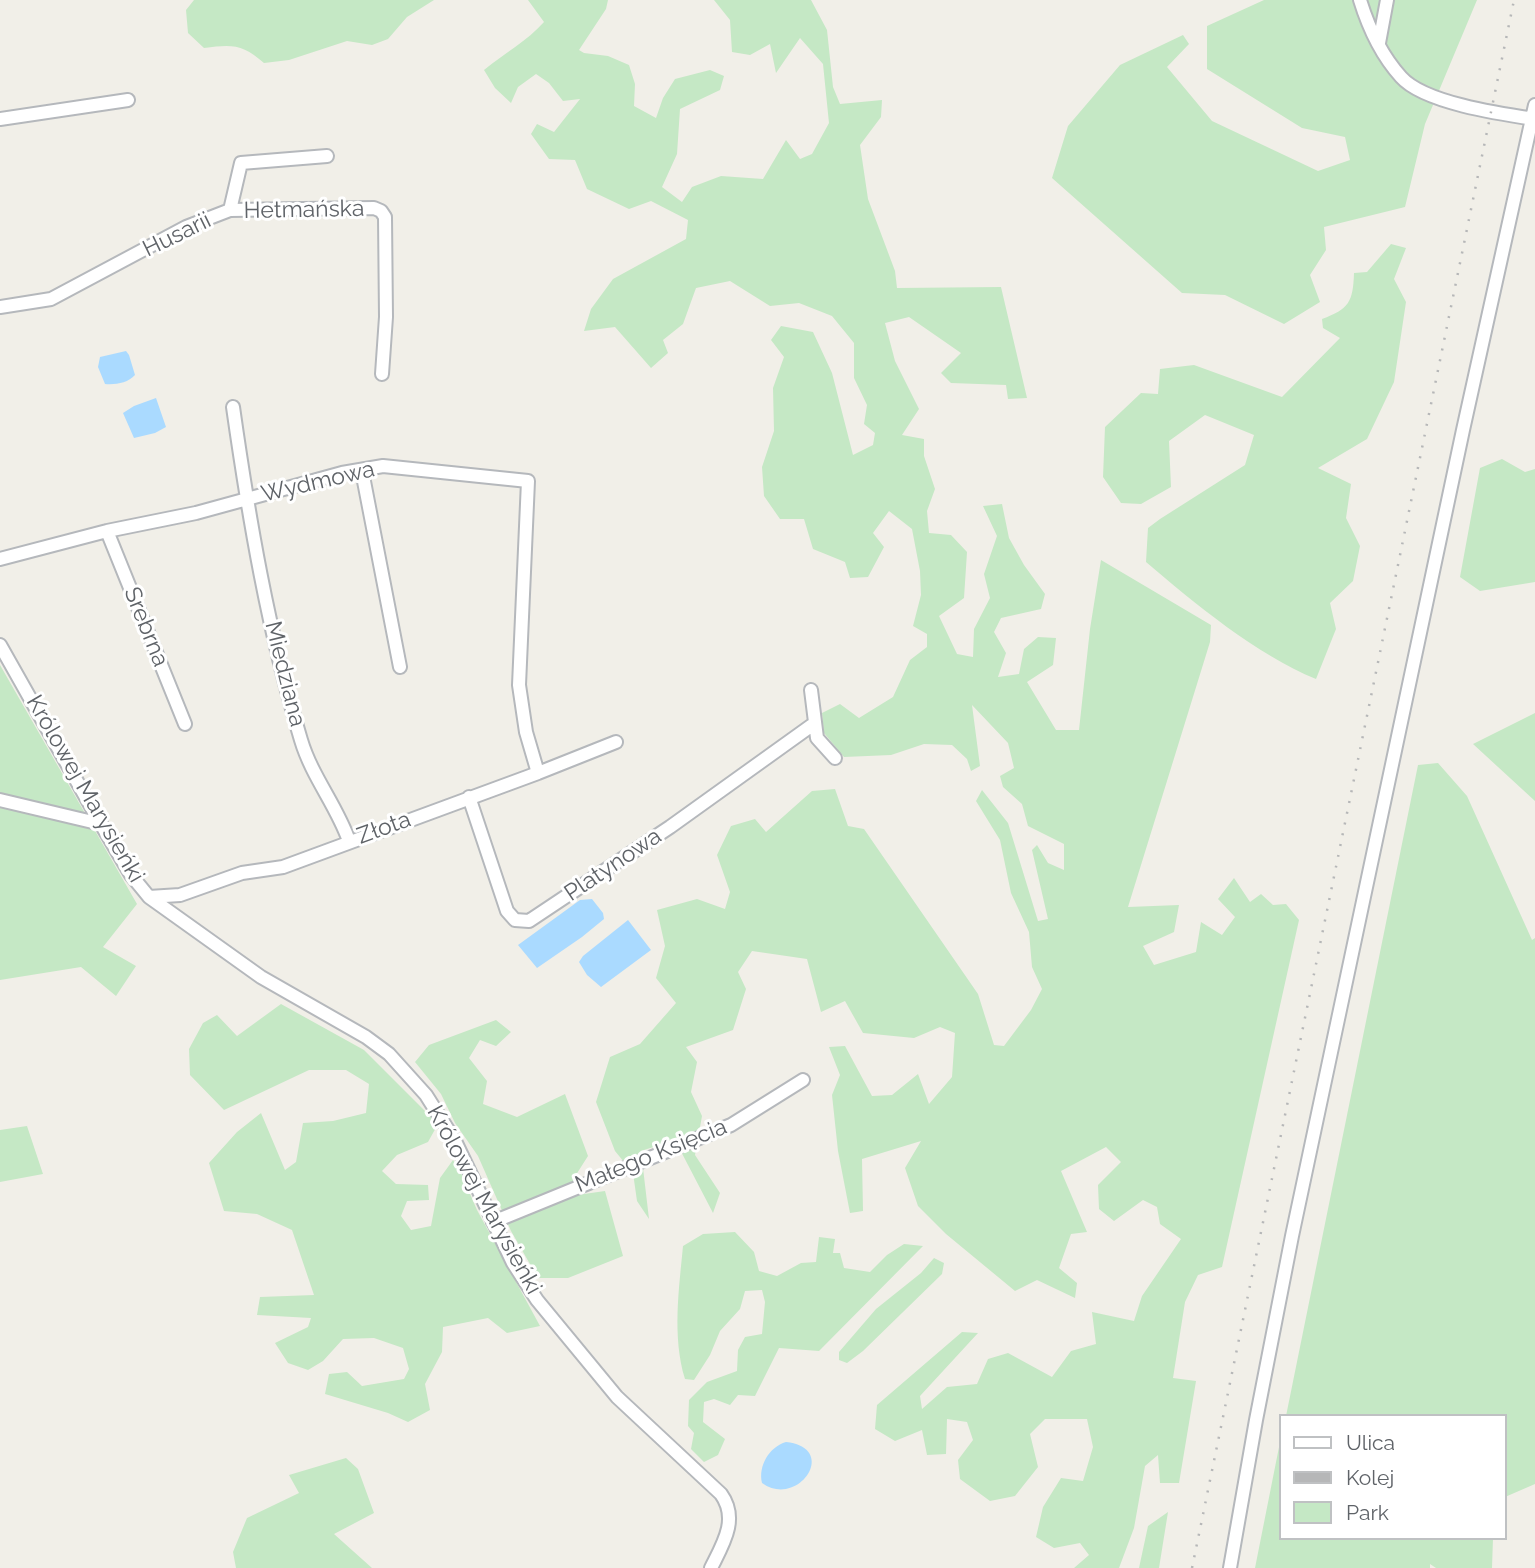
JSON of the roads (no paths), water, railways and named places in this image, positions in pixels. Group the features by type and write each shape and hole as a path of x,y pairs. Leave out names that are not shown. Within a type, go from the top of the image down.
{"street":[{"path":"1360,0 1366,21 1402,78 1429,96 1534,119"},
{"path":"1379,43 1387,0"},
{"path":"0,119 128,100"},
{"path":"1230,1568 1292,1236 1535,105"},
{"name":"Husarii","path":"0,307 51,299 186,227 230,210 242,163 327,156"},
{"name":"Hetmańska","path":"230,210 374,208 381,211 384,217 386,317 382,374"},
{"name":"Miedziana","path":"233,407 246,499 264,592 302,742 318,783 349,841"},
{"name":"Wydmowa","path":"0,559 107,531 197,513 342,473 383,466 528,481 519,685 526,732 538,773"},
{"path":"362,471 400,667"},
{"name":"Srebrna","path":"107,531 185,724"},
{"name":"Królowej Marysieńki","path":"0,645 131,875 149,897 261,977 366,1037 389,1054 426,1095 455,1140 513,1263 537,1300 617,1398 727,1502 730,1512 727,1532 711,1568"},
{"path":"811,690 817,738 835,758"},
{"name":"Platynowa","path":"469,797 507,911 515,919 529,921 659,834 816,723"},
{"name":"Złota","path":"149,897 180,895 242,873 283,867 616,742"},
{"path":"0,800 101,824"},
{"name":"Małego Księcia","path":"493,1222 731,1125 803,1080"}],"water":[{"path":"126,351 135,375 121,383 105,384 98,367 100,357"},
{"path":"156,398 166,427 134,438 123,413"},
{"path":"592,899 603,913 604,919 537,968 518,945 580,900"},
{"path":"628,920 651,950 601,987 587,975 579,962"},
{"path":"786,1442 802,1447 810,1455 812,1464 800,1483 789,1488 776,1489 762,1483 763,1464 775,1448"}],"railway":[{"path":"1192,1568 1514,0"}]}
